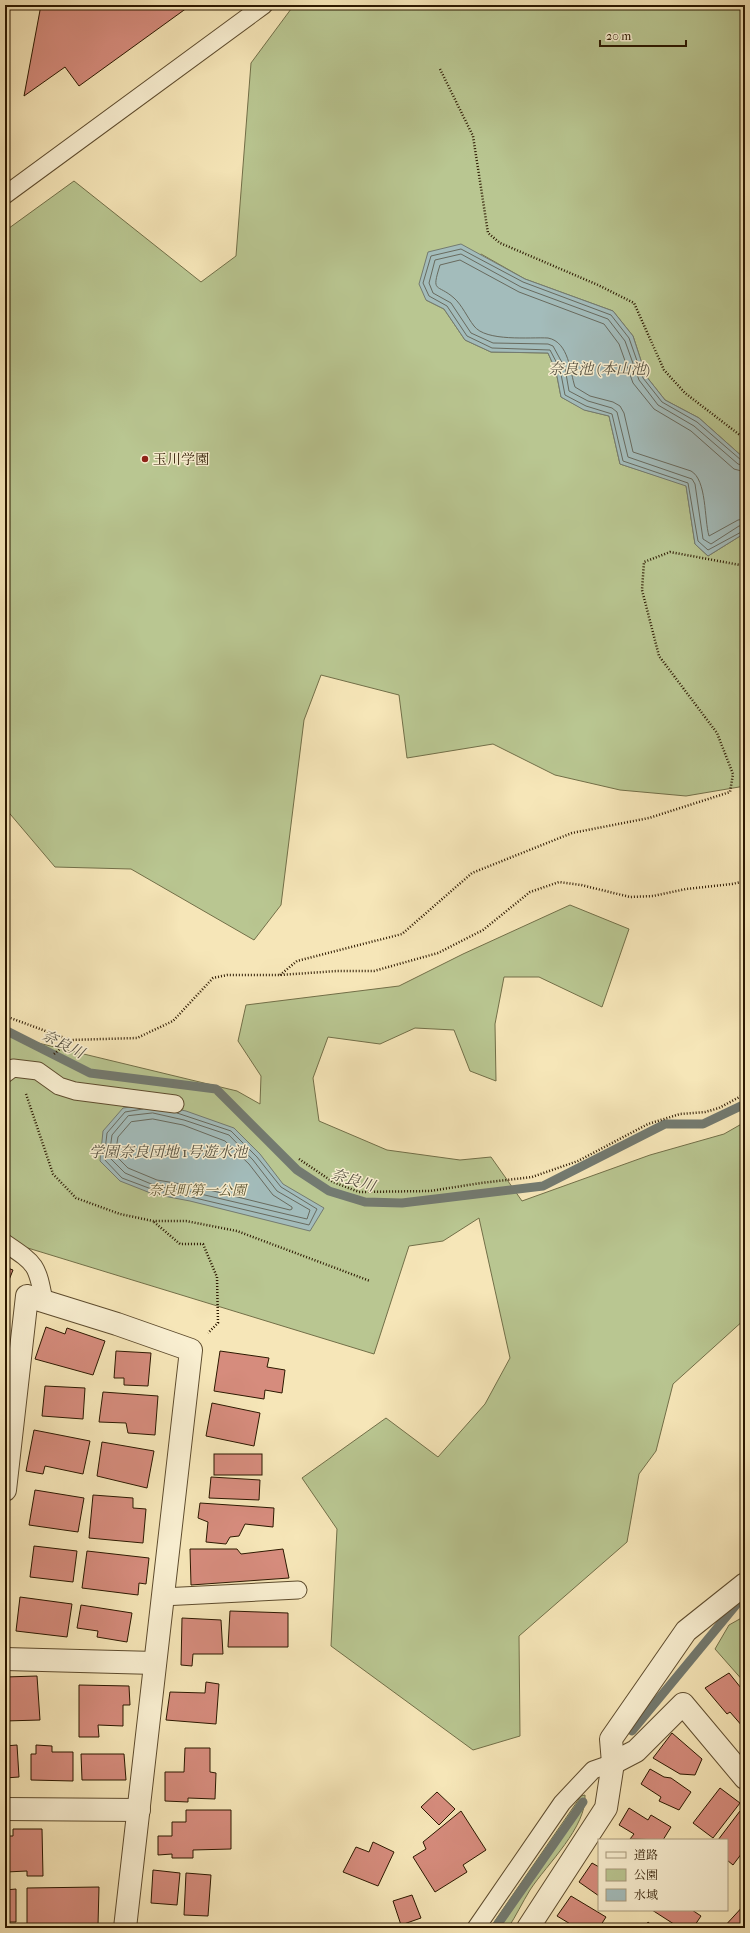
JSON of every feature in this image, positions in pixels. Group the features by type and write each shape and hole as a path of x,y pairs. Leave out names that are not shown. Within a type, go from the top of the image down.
{"street":[{"path":"5,1490 27,1296 117,1324 191,1350 125,1928"},
{"path":"528,1928 606,1808 612,1763 611,1739 686,1631 745,1584"},
{"path":"5,1659 155,1663"},
{"path":"612,1763 636,1751 683,1704 745,1778"},
{"path":"5,1809 138,1810"}],"lane":[{"path":"5,195 264,5"},
{"path":"5,1074 13,1068 38,1071 59,1086 75,1091 175,1104"},
{"path":"5,1243 30,1260 39,1274 44,1301"},
{"path":"162,1597 298,1590"},
{"path":"476,1928 562,1803 594,1770 612,1763"}],"path":[{"path":"440,69 473,136 488,233 500,243 598,285 634,303 664,370 685,392 745,439"},
{"path":"280,975 297,961 402,934 472,873 572,832 649,818 730,792 733,774 716,733 659,656 642,590 644,562 670,552 740,565 745,563"},
{"path":"5,1016 70,1040 137,1038 173,1021 212,978 226,975 280,975 337,971 374,971 438,953 483,930 530,892 559,882 581,885 630,897 653,896 686,889 732,884 745,881"},
{"path":"48,1058 70,1040"},
{"path":"26,1087 26,1094 53,1174 76,1198 120,1214 153,1221 186,1221 237,1231 370,1281"},
{"path":"299,1159 333,1182 359,1192 430,1192 481,1183 532,1177 578,1161 648,1124 680,1114 705,1112 719,1108 745,1094"},
{"path":"153,1221 180,1244 203,1244 217,1277 218,1323"}],"green space":[{"path":"294,5 745,5 745,459 699,418 665,400 646,376 633,336 613,311 525,279 481,254 426,300 444,309 465,340 491,352 548,353 556,371 561,397 585,410 609,416 620,464 686,485 695,544 708,556 745,533 745,786 686,796 620,790 555,775 493,744 407,758 399,695 321,675 304,720 281,905 254,940 131,869 55,867 5,808 5,231 74,181 201,282 236,256 251,63"},
{"name":"奈良町第一公園","path":"570,905 629,929 602,1007 539,977 504,977 495,1024 496,1081 470,1071 454,1030 415,1028 380,1044 328,1037 313,1078 319,1121 387,1150 460,1160 491,1157 522,1201 650,1155 724,1134 745,1122 745,1319 673,1384 656,1451 639,1474 627,1542 519,1636 520,1736 473,1750 331,1646 337,1529 302,1478 386,1418 438,1457 485,1404 510,1358 479,1218 443,1241 409,1246 374,1354 5,1241 5,1035 237,1091 260,1104 261,1076 238,1041 246,1005 399,986 463,954"},
{"path":"745,1616 745,1683 715,1649 729,1625"},
{"path":"585,1795 584,1807 580,1820 565,1845 530,1890 508,1928 490,1928 581,1796"}],"water":[{"name":"奈良池 (本山池)","path":"461,244 525,279 613,311 633,336 646,376 665,400 699,418 745,459 745,533 708,556 695,544 686,486 620,464 609,416 584,410 561,397 556,371 548,353 491,352 465,340 444,309 426,300 419,284 428,252"},
{"name":"学園奈良団地 1号遊水池","path":"153,1104 186,1111 234,1128 260,1154 283,1184 324,1208 310,1231 190,1201 153,1194 120,1181 100,1161 103,1131 123,1108"}],"building":[{"path":"41,5 191,5 79,86 65,67 24,96"},
{"path":"5,1267 13,1270 5,1290"},
{"path":"46,1327 65,1334 67,1328 105,1341 93,1375 35,1359"},
{"path":"116,1351 151,1353 148,1386 124,1385 124,1378 114,1378"},
{"path":"220,1351 269,1358 267,1367 285,1370 282,1393 265,1390 264,1399 214,1391"},
{"path":"45,1386 85,1388 83,1419 42,1416"},
{"path":"103,1392 158,1396 155,1435 128,1433 126,1423 99,1422"},
{"path":"212,1403 260,1413 254,1446 206,1436"},
{"path":"34,1430 90,1441 83,1474 45,1466 43,1474 26,1471"},
{"path":"102,1442 154,1451 147,1488 97,1476"},
{"path":"214,1454 262,1454 262,1475 214,1475"},
{"path":"211,1477 260,1480 259,1500 209,1498"},
{"path":"35,1490 84,1498 78,1532 29,1525"},
{"path":"93,1495 133,1498 133,1508 146,1509 143,1543 89,1538"},
{"path":"200,1503 274,1508 273,1527 245,1524 239,1536 230,1537 226,1544 206,1542 208,1522 198,1518"},
{"path":"34,1546 77,1551 73,1582 30,1577"},
{"path":"190,1549 237,1549 241,1554 283,1549 289,1578 191,1585"},
{"path":"87,1551 149,1558 146,1584 139,1583 138,1595 82,1588"},
{"path":"20,1597 72,1604 67,1637 16,1631"},
{"path":"81,1605 132,1613 127,1642 97,1637 98,1631 77,1628"},
{"path":"230,1611 288,1613 288,1647 228,1647"},
{"path":"182,1618 221,1620 223,1654 193,1654 192,1666 181,1665"},
{"path":"729,1673 745,1693 745,1725 743,1727 730,1712 727,1714 705,1688"},
{"path":"37,1676 40,1720 5,1721 5,1677"},
{"path":"206,1682 219,1684 216,1724 166,1720 170,1692 205,1693"},
{"path":"79,1685 129,1686 130,1705 123,1705 123,1726 98,1725 99,1737 79,1737"},
{"path":"672,1733 702,1759 695,1775 680,1774 653,1758"},
{"path":"17,1745 19,1777 5,1778 5,1746"},
{"path":"36,1745 52,1746 52,1752 73,1752 73,1781 31,1780 31,1754 36,1754"},
{"path":"185,1748 210,1748 210,1772 216,1773 215,1799 188,1798 188,1802 165,1801 165,1772 184,1772"},
{"path":"81,1754 124,1754 126,1780 82,1780"},
{"path":"650,1769 664,1777 671,1778 691,1792 679,1810 659,1801 661,1797 641,1784"},
{"path":"720,1788 740,1803 713,1838 693,1823"},
{"path":"437,1792 455,1809 439,1825 421,1807"},
{"path":"629,1808 648,1820 651,1815 671,1827 664,1839 630,1839 634,1834 619,1825"},
{"path":"186,1810 231,1810 231,1849 193,1850 193,1858 172,1858 172,1854 158,1855 158,1836 172,1836 172,1822 186,1822"},
{"path":"461,1811 486,1850 463,1865 467,1872 435,1892 413,1857 426,1849 423,1842"},
{"path":"740,1811 745,1815 745,1849 733,1865 728,1861 728,1839 719,1839"},
{"path":"13,1829 42,1829 43,1876 27,1876 27,1871 6,1872 5,1836 13,1836"},
{"path":"373,1842 394,1852 378,1886 343,1872 356,1847 369,1852"},
{"path":"592,1863 598,1866 598,1895 579,1882"},
{"path":"153,1870 180,1873 177,1905 151,1903"},
{"path":"186,1873 211,1875 208,1916 184,1915"},
{"path":"99,1887 98,1925 27,1926 27,1888"},
{"path":"16,1889 16,1922 5,1922 5,1890"},
{"path":"412,1895 421,1918 401,1925 393,1901"},
{"path":"571,1896 606,1917 599,1928 577,1928 557,1916"},
{"path":"745,1904 745,1928 723,1928"},
{"path":"654,1911 694,1911 701,1916 693,1928 680,1928"},
{"path":"648,1922 655,1928 644,1928"}],"waterway":[{"name":"奈良川","path":"5,1030 90,1073 216,1089 297,1170 329,1191 365,1202 402,1203 543,1186 665,1124 703,1124 745,1104"},
{"path":"632,1731 741,1599"},
{"path":"495,1928 583,1802"}],"place":[{"name":"玉川学園","path":"145,459"}]}
